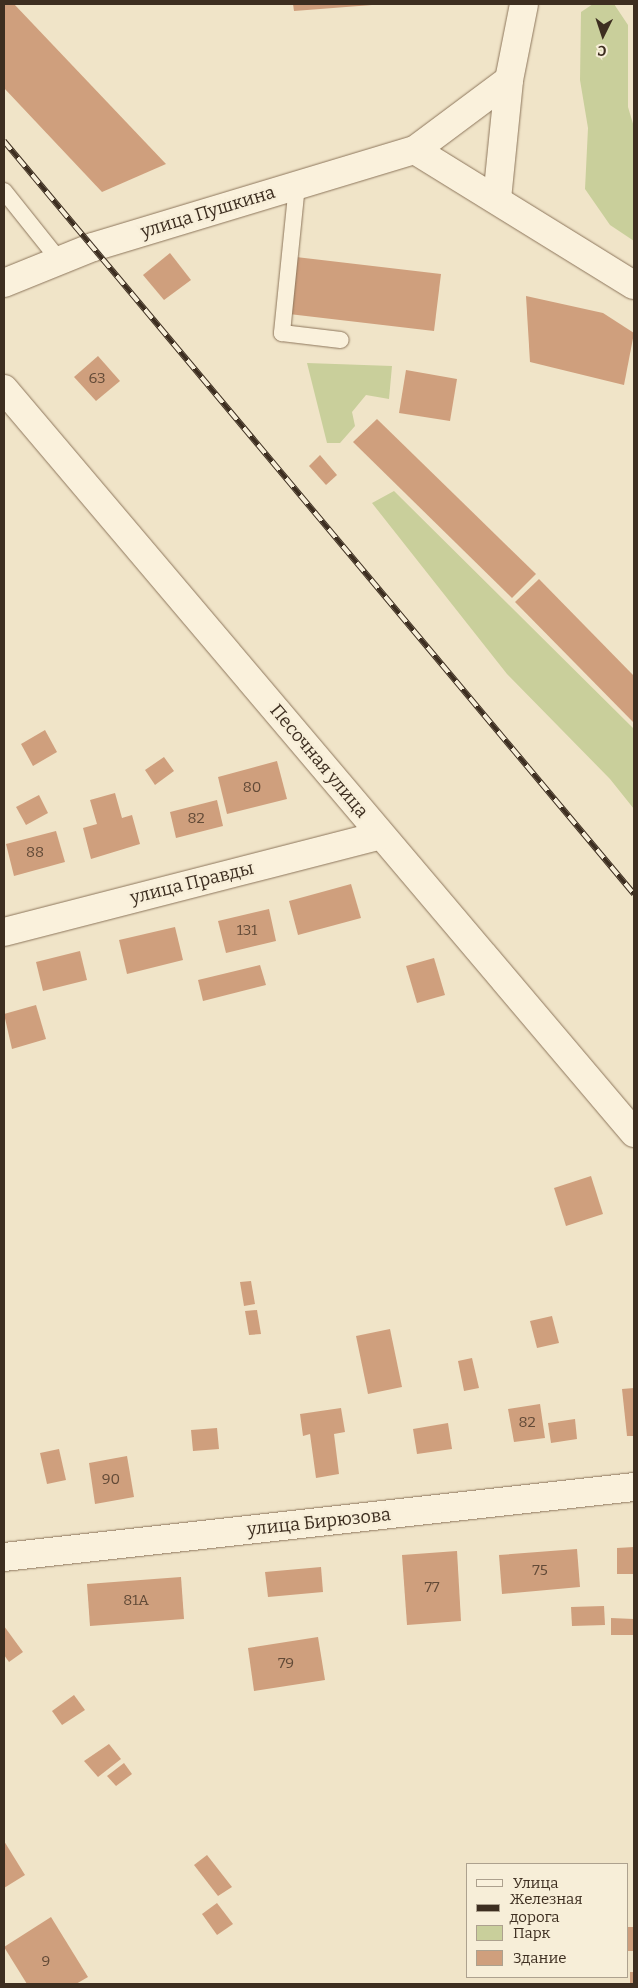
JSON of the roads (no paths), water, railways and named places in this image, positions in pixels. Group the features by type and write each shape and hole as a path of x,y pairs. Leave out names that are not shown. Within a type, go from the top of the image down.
{"street":[{"path":"496,199 509,80 524,4"},
{"path":"509,80 415,150 634,285"},
{"name":"улица Пушкина","path":"4,283 93,247 415,150"},
{"name":"Песочная улица","path":"4,389 634,1133"},
{"name":"улица Правды","path":"4,932 381,835"},
{"name":"улица Бирюзова","path":"4,1556 634,1487"}],"lane":[{"path":"297,185 282,333 342,340"},
{"path":"4,191 59,260"}],"railway":[{"path":"4,141 634,894"}]}
